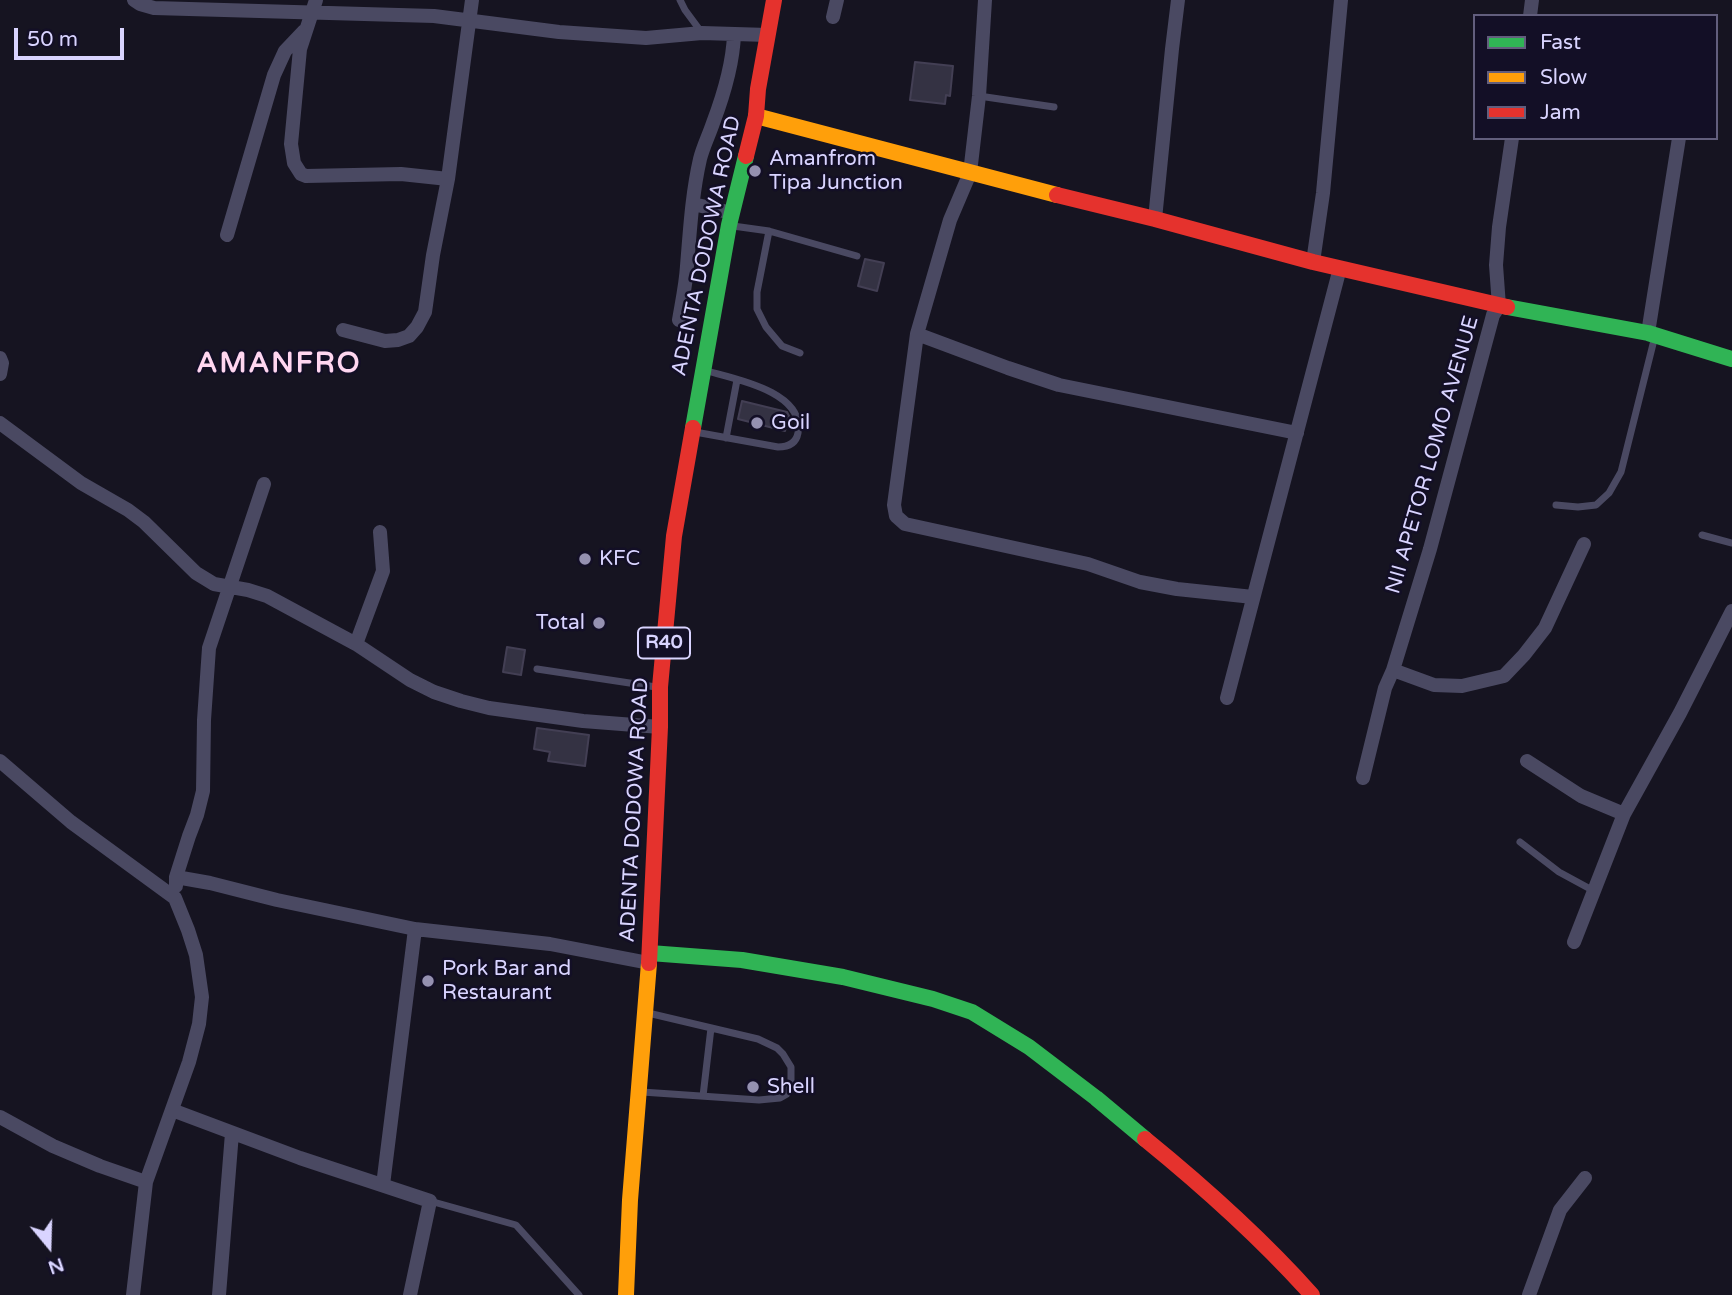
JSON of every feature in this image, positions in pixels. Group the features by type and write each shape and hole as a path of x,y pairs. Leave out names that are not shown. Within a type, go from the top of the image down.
{"street":[{"path":"134,0 154,8 314,6 434,16 559,32 646,38 702,33 768,35"},
{"path":"344,330 385,341 398,340 409,336 425,312 448,179 472,0"},
{"name":"ADENTA DODOWA ROAD","path":"626,1295 630,1200 649,958 660,687 674,536 731,219 756,116 758,89 774,0"},
{"path":"833,17 837,0"},
{"path":"985,0 979,96 970,173 950,220 917,334 894,505 896,516 905,524 1088,564 1140,582 1177,589 1254,597"},
{"path":"1155,219 1178,0"},
{"path":"1313,262 1323,193 1341,0"},
{"path":"314,6 300,49 291,144 294,163 301,174 401,174 448,179"},
{"path":"227,235 274,75 285,51 305,30"},
{"path":"679,320 687,268 688,235 701,155 727,78 733,55 734,34"},
{"path":"756,116 1313,262 1499,306 1651,334 1732,359"},
{"name":"NII APETOR LOMO AVENUE","path":"1363,778 1385,688 1430,549 1493,315 1499,306 1496,265 1512,140"},
{"path":"1651,334 1679,140"},
{"path":"693,204 731,219"},
{"path":"1227,698 1340,268"},
{"path":"917,334 1059,384 1297,433"},
{"path":"0,358 0,374"},
{"path":"0,423 81,483 144,522 196,573 214,584 248,590 267,597 356,644 410,680 434,692 489,708 583,721 660,727"},
{"path":"134,1295 146,1182 189,1062 199,1024 202,997 195,955 175,898 176,877 203,791 209,648 264,484"},
{"path":"356,644 383,571 380,532"},
{"path":"1393,670 1434,685 1462,686 1504,676 1545,628 1584,544"},
{"path":"1574,942 1624,814 1681,713 1732,611"},
{"path":"0,761 71,822 175,898"},
{"path":"1527,761 1581,796 1624,814"},
{"path":"176,877 415,929 649,958 742,960 843,977 933,999 972,1012 1029,1046 1200,1184 1283,1263 1312,1295"},
{"path":"383,1185 415,929"},
{"path":"172,1110 300,1158 430,1201 410,1295"},
{"path":"0,1117 52,1146 146,1182"},
{"path":"219,1295 232,1133"},
{"path":"1529,1295 1560,1210 1585,1178"}],"lane":[{"path":"680,0 702,33"},
{"path":"979,96 1054,107"},
{"path":"731,219 857,256"},
{"path":"769,231 757,292 757,309 766,327 782,346 800,353"},
{"path":"1556,505 1578,508 1596,505 1609,493 1621,472 1651,334"},
{"path":"693,431 778,447 787,447 795,442 798,434 798,419 789,405 777,395 703,369"},
{"path":"726,438 737,380"},
{"path":"1702,535 1732,543"},
{"path":"537,670 660,687"},
{"path":"1520,842 1559,872 1594,891"},
{"path":"638,1091 759,1100 780,1098 787,1094 791,1082 791,1067 777,1048 758,1039 644,1012"},
{"path":"703,1096 711,1028"},
{"path":"430,1201 516,1225 579,1295"}],"building":[{"path":"915,62 953,66 950,96 946,95 945,104 910,100"},
{"path":"865,259 884,263 877,291 858,286"},
{"path":"742,401 787,412 789,416 785,431 738,419"},
{"path":"507,647 525,650 521,675 503,672"},
{"path":"537,728 589,735 585,766 548,761 550,752 534,749"}],"traffic: fast":[{"path":"693,428 729,225 746,156"},
{"path":"1507,307 1648,333 1732,359"},
{"path":"650,953 742,960 843,977 933,999 972,1012 1029,1047 1145,1139"}],"traffic: slow":[{"path":"756,116 1057,195"},
{"path":"626,1295 630,1200 649,963"}],"traffic: jam":[{"path":"746,156 756,116 758,89 774,0"},
{"path":"1057,195 1313,262 1507,307"},
{"path":"649,963 660,687 674,536 693,428"},
{"path":"1145,1139 1232,1214 1312,1295"}],"place":[{"name":"Amanfrom Tipa Junction","path":"755,171"},
{"name":"Goil","path":"757,423"},
{"name":"KFC","path":"585,559"},
{"name":"Total","path":"599,623"},
{"name":"Pork Bar and Restaurant","path":"428,981"},
{"name":"Shell","path":"753,1087"}],"district":[{"name":"AMANFRO","path":"279,365"}]}
